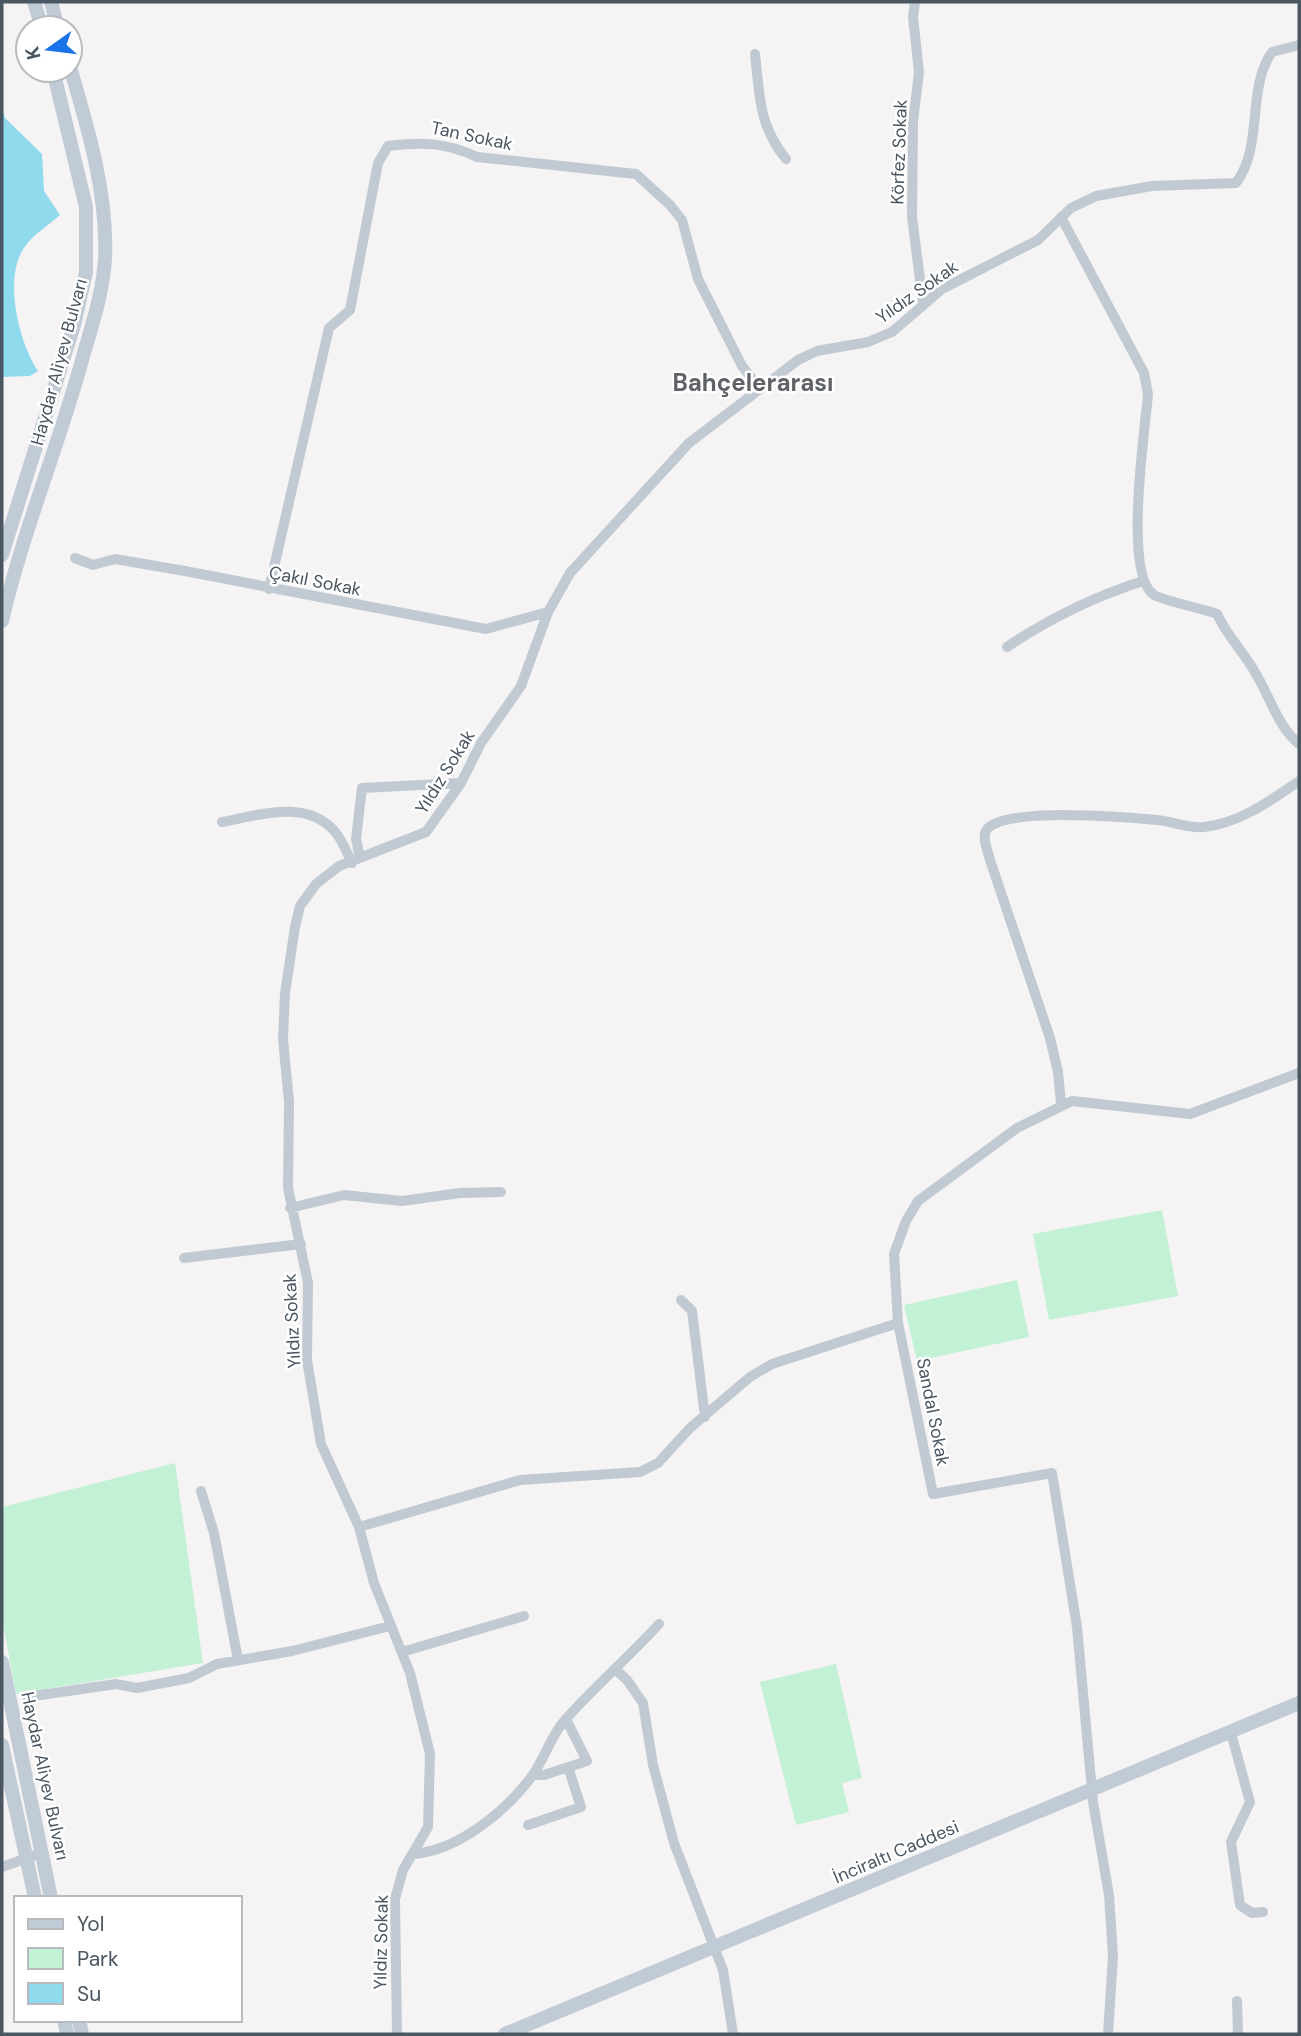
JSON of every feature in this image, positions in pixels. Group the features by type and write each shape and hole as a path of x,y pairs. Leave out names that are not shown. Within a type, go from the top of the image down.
{"main road":[{"name":"Haydar Aliyev Bulvarı","path":"2,555 74,325 86,272 86,207 57,84"},
{"name":"Haydar Aliyev Bulvarı","path":"2,621 19,552 72,400 100,296 105,258 101,191 74,84"},
{"name":"Haydar Aliyev Bulvarı","path":"2,1662 51,1896"},
{"name":"İnciraltı Caddesi","path":"505,2034 1297,1704"},
{"name":"Haydar Aliyev Bulvarı","path":"2,1745 35,1896"}],"street":[{"name":"Körfez Sokak","path":"915,2 913,17 919,72 913,122 912,217 923,303"},
{"name":"Yıldız Sokak","path":"397,2034 398,1882 428,1827 430,1754 410,1673 374,1583 359,1527 321,1444 307,1360 308,1283 301,1244 290,1208 289,1102 284,1028 285,993 300,906 316,884 339,866 426,832 461,783 481,743 521,686 548,612 570,573 666,466 759,387 817,351 868,342 892,332 923,303 960,279 1038,240 1071,208 1096,196 1152,186 1236,183 1244,173 1265,61 1272,52 1299,45"},
{"path":"755,54 761,103 769,138 786,159"},
{"name":"Tan Sokak","path":"270,589 330,328 350,310 378,163 388,146 424,141 453,145 477,157 635,174 670,205 682,220 698,279 742,366 759,387"},
{"path":"1062,217 1144,373 1148,394 1136,545 1143,582 1154,596 1216,614 1228,636 1255,672 1289,735 1299,744"},
{"name":"Çakıl Sokak","path":"75,558 93,565 115,559 486,629 548,612"},
{"path":"1007,648 1041,624 1100,595 1143,582"},
{"path":"1061,1104 1058,1072 1050,1038 990,860 984,836 987,830 999,823 1077,814 1160,820 1200,828 1229,824 1299,781"},
{"path":"356,860 362,788 461,783"},
{"path":"222,822 283,810 316,817 336,833 356,860"},
{"name":"Sandal Sokak","path":"1108,2034 1113,1956 1109,1895 1093,1789 1077,1628 1052,1474 933,1494 898,1322 894,1254 906,1222 918,1201 1017,1128 1061,1104 1072,1101 1190,1114 1299,1073"},
{"path":"290,1208 344,1195 402,1201 460,1193 501,1192"},
{"path":"184,1258 301,1244"},
{"path":"681,1300 692,1311 705,1417"},
{"path":"359,1527 520,1480 640,1472 658,1463 750,1377 772,1364 898,1322"},
{"path":"201,1491 214,1533 238,1660"},
{"path":"402,1652 524,1616"},
{"path":"414,1854 428,1853 460,1839 487,1820 533,1774 550,1740 566,1719 659,1624"},
{"path":"27,1697 117,1684 137,1688 188,1678 209,1666 292,1651 390,1626"},
{"path":"615,1669 627,1680 642,1703 653,1765 674,1843 723,1970 733,2034"},
{"path":"533,1774 544,1775 587,1761 566,1719"},
{"path":"1231,1733 1250,1802 1231,1842 1240,1905 1252,1913 1263,1912"},
{"path":"528,1825 581,1807 568,1767"},
{"path":"2,1867 41,1853"},
{"path":"1237,2001 1238,2034"}],"green space":[{"path":"1162,1210 1178,1296 1049,1320 1033,1234"},
{"path":"1017,1280 1029,1337 917,1361 904,1305"},
{"path":"175,1463 203,1663 16,1694 2,1618 2,1507"},
{"path":"836,1664 862,1778 842,1783 849,1812 796,1825 760,1682"}],"water":[{"path":"2,107 5,118 42,154 44,191 60,215 27,243 18,261 15,276 14,293 20,328 38,371 30,376 2,377"}],"district":[{"name":"Bahçelerarası","path":"753,382"}]}
